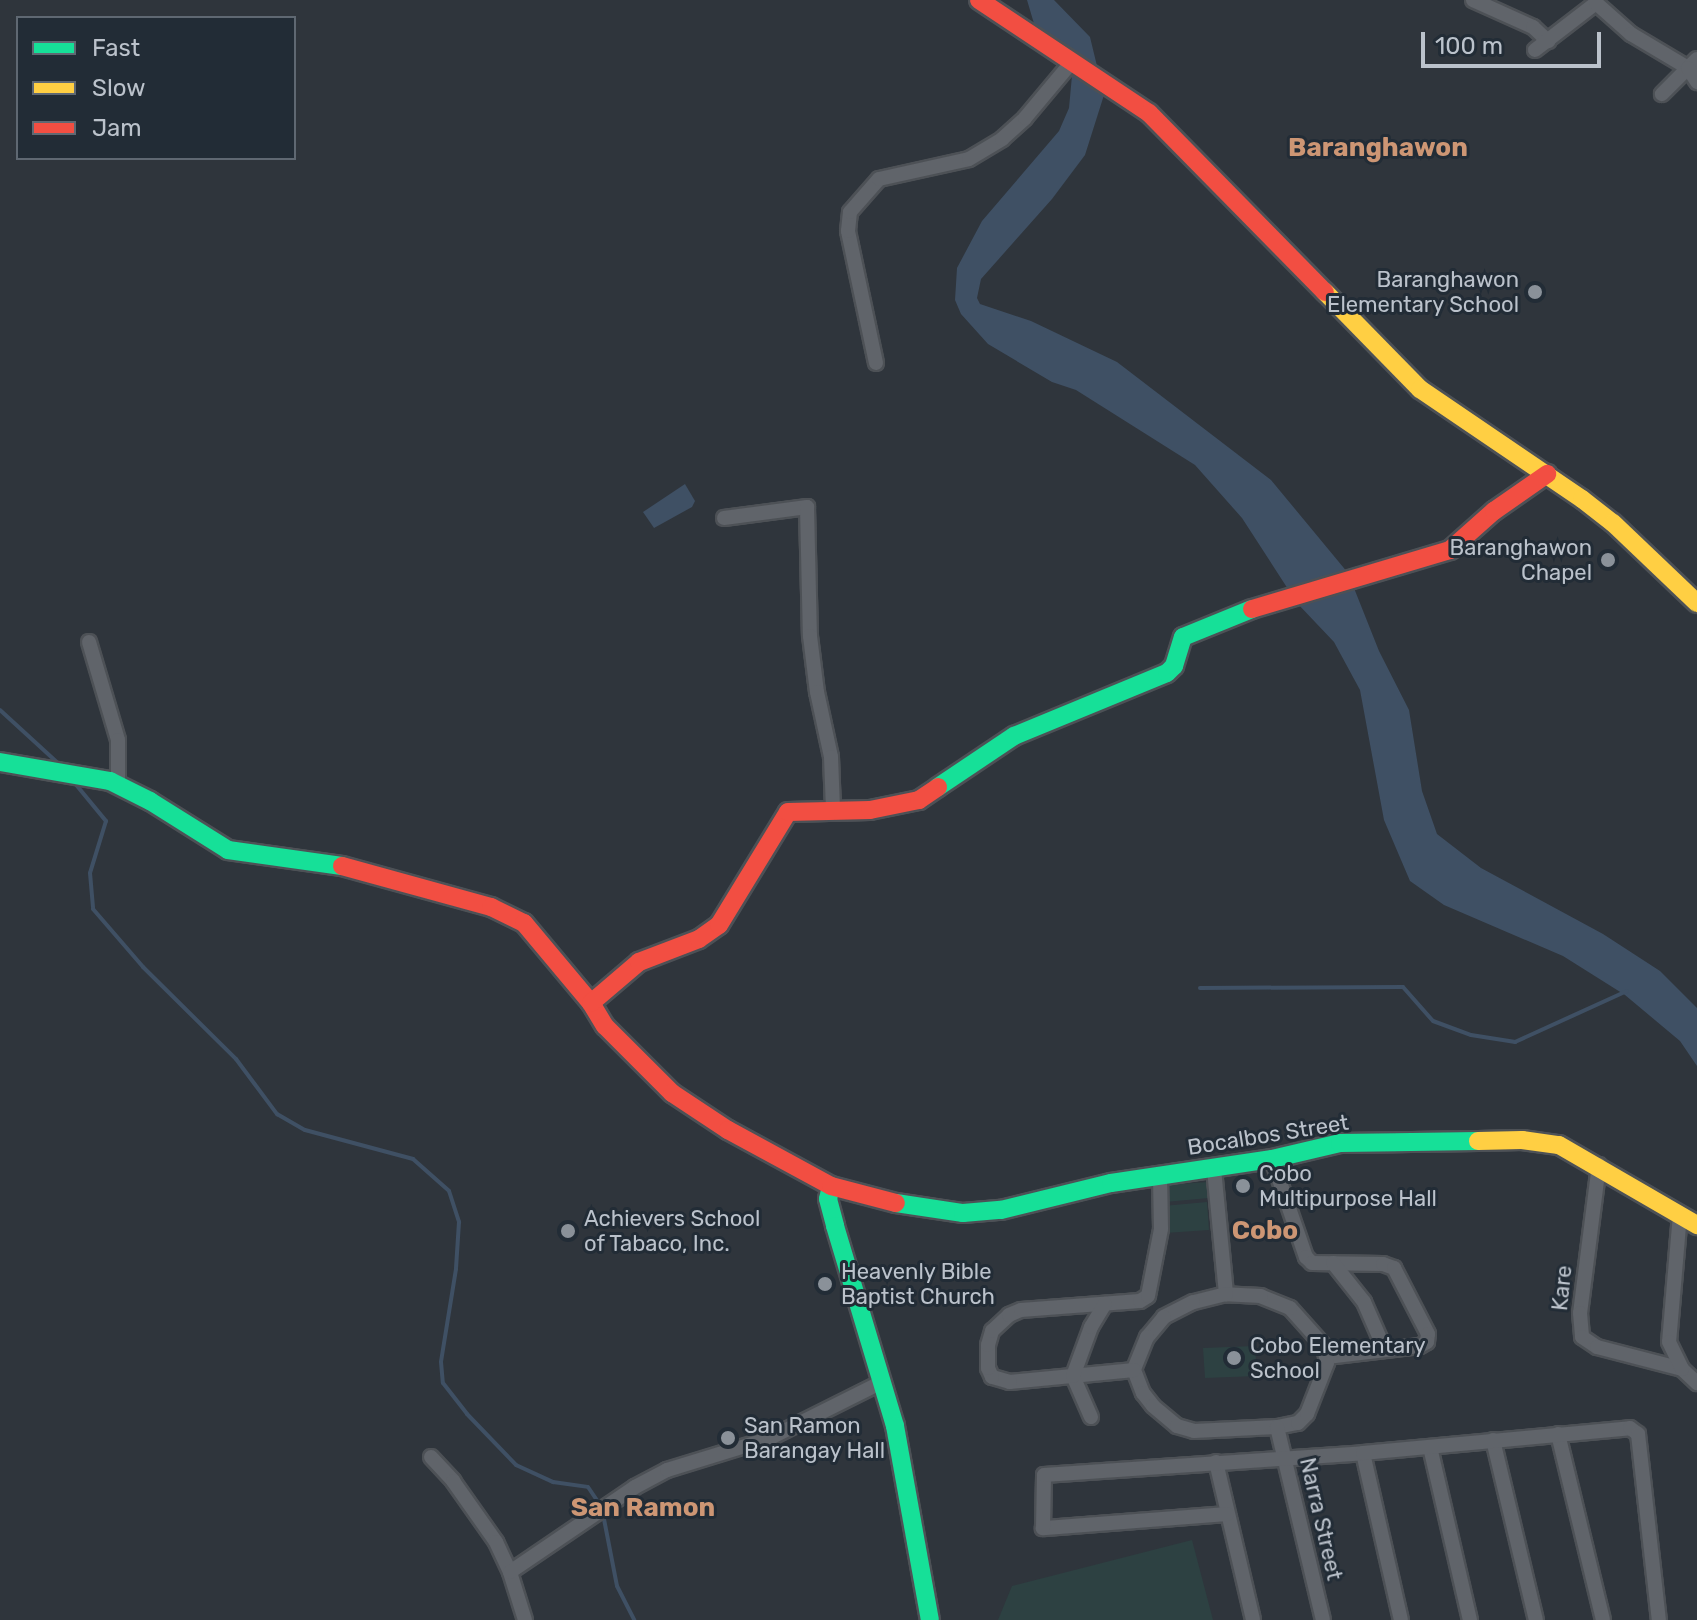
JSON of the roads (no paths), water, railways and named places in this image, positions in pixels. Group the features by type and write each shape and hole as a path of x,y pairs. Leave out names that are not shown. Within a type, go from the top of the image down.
{"street":[{"path":"979,0 1149,113 1176,137 1420,389 1547,474 1613,523 1697,603"},
{"path":"1473,0 1533,27 1542,45 1595,2 1631,34 1692,64 1697,82"},
{"path":"1662,94 1692,64"},
{"path":"876,363 848,231 850,212 879,179 969,159 1002,139 1076,66"},
{"path":"591,1003 639,962 699,939 719,925 785,815 794,809 870,810 919,800 1014,736 1167,673 1174,666 1183,637 1199,628 1291,595 1450,550 1494,511 1547,474"},
{"path":"724,518 807,507 810,636 817,692 831,757 833,810"},
{"path":"89,642 118,740 118,785"},
{"name":"Bocalbos Street","path":"0,762 84,775 118,785 228,850 264,858 347,867 502,912 524,923 591,1003 605,1026 672,1093 728,1130 831,1186 871,1198 963,1213 1001,1210 1111,1183 1272,1159 1340,1143 1522,1140 1559,1145 1599,1165 1697,1225"},
{"path":"1272,1159 1306,1257 1312,1263 1383,1264 1394,1268 1428,1334 1427,1342 1327,1357"},
{"name":"Kare","path":"1599,1165 1580,1313 1582,1337 1597,1347 1692,1375"},
{"path":"1214,1169 1226,1294"},
{"path":"1134,1370 1000,1382 992,1377 988,1368 992,1331 999,1322 1021,1310 1140,1301 1148,1296 1161,1229 1160,1176"},
{"path":"831,1186 828,1199 835,1226 895,1426 930,1620"},
{"path":"1680,1214 1669,1342 1692,1375"},
{"path":"1333,1263 1364,1302 1385,1350"},
{"path":"1226,1294 1261,1296 1290,1308 1318,1337 1327,1357 1326,1370 1307,1414 1298,1423 1277,1427 1185,1429 1153,1406 1143,1393 1134,1370 1147,1337 1164,1317 1193,1302 1226,1294"},
{"path":"1148,1296 1164,1317"},
{"path":"1091,1417 1073,1376 1091,1327 1105,1304"},
{"path":"510,1572 667,1470 768,1439 882,1382"},
{"name":"Narra Street","path":"1277,1427 1323,1620"},
{"path":"1227,1514 1043,1528 1044,1475 1363,1453 1635,1429 1659,1620"},
{"path":"1558,1434 1603,1620"},
{"path":"1493,1440 1536,1620"},
{"path":"1430,1447 1470,1620"},
{"path":"1363,1453 1401,1620"},
{"path":"431,1457 453,1481 490,1532 510,1572 525,1620"},
{"path":"1216,1462 1253,1620"}],"water":[{"path":"1027,0 1054,0 1090,37 1104,95 1085,155 1052,199 981,279 977,298 980,304 1031,321 1117,362 1271,480 1348,573 1379,651 1409,710 1422,791 1437,834 1481,868 1603,934 1660,971 1697,1008 1697,1066 1680,1041 1625,995 1563,956 1444,905 1410,881 1384,820 1360,690 1334,642 1297,603 1242,518 1195,465 1076,390 1052,382 988,344 961,314 955,300 957,268 982,221 1059,131 1069,108 1074,54 1035,27"},
{"path":"685,484 695,501 692,507 654,528 643,512"}],"waterway":[{"path":"0,710 60,765"},
{"path":"73,781 106,821 90,873 93,909 143,967 236,1059 277,1114 305,1130 413,1159 449,1191 459,1222 456,1269 441,1362 443,1383 467,1414 516,1465 553,1482 588,1487 601,1506"},
{"path":"1200,988 1403,987 1433,1021 1471,1035 1515,1042 1627,991"},
{"path":"603,1514 617,1586 634,1620"}],"place":[{"name":"Baranghawon Elementary School","path":"1535,292"},
{"name":"Baranghawon Chapel","path":"1608,560"},
{"name":"Cobo Multipurpose Hall","path":"1243,1186"},
{"name":"Achievers School of Tabaco, Inc.","path":"568,1231"},
{"name":"Heavenly Bible Baptist Church","path":"825,1284"},
{"name":"Cobo Elementary School","path":"1234,1358"},
{"name":"San Ramon Barangay Hall","path":"728,1438"}],"district":[{"name":"Baranghawon","path":"1378,148"},
{"name":"Cobo","path":"1265,1231"},
{"name":"San Ramon","path":"643,1508"}]}
